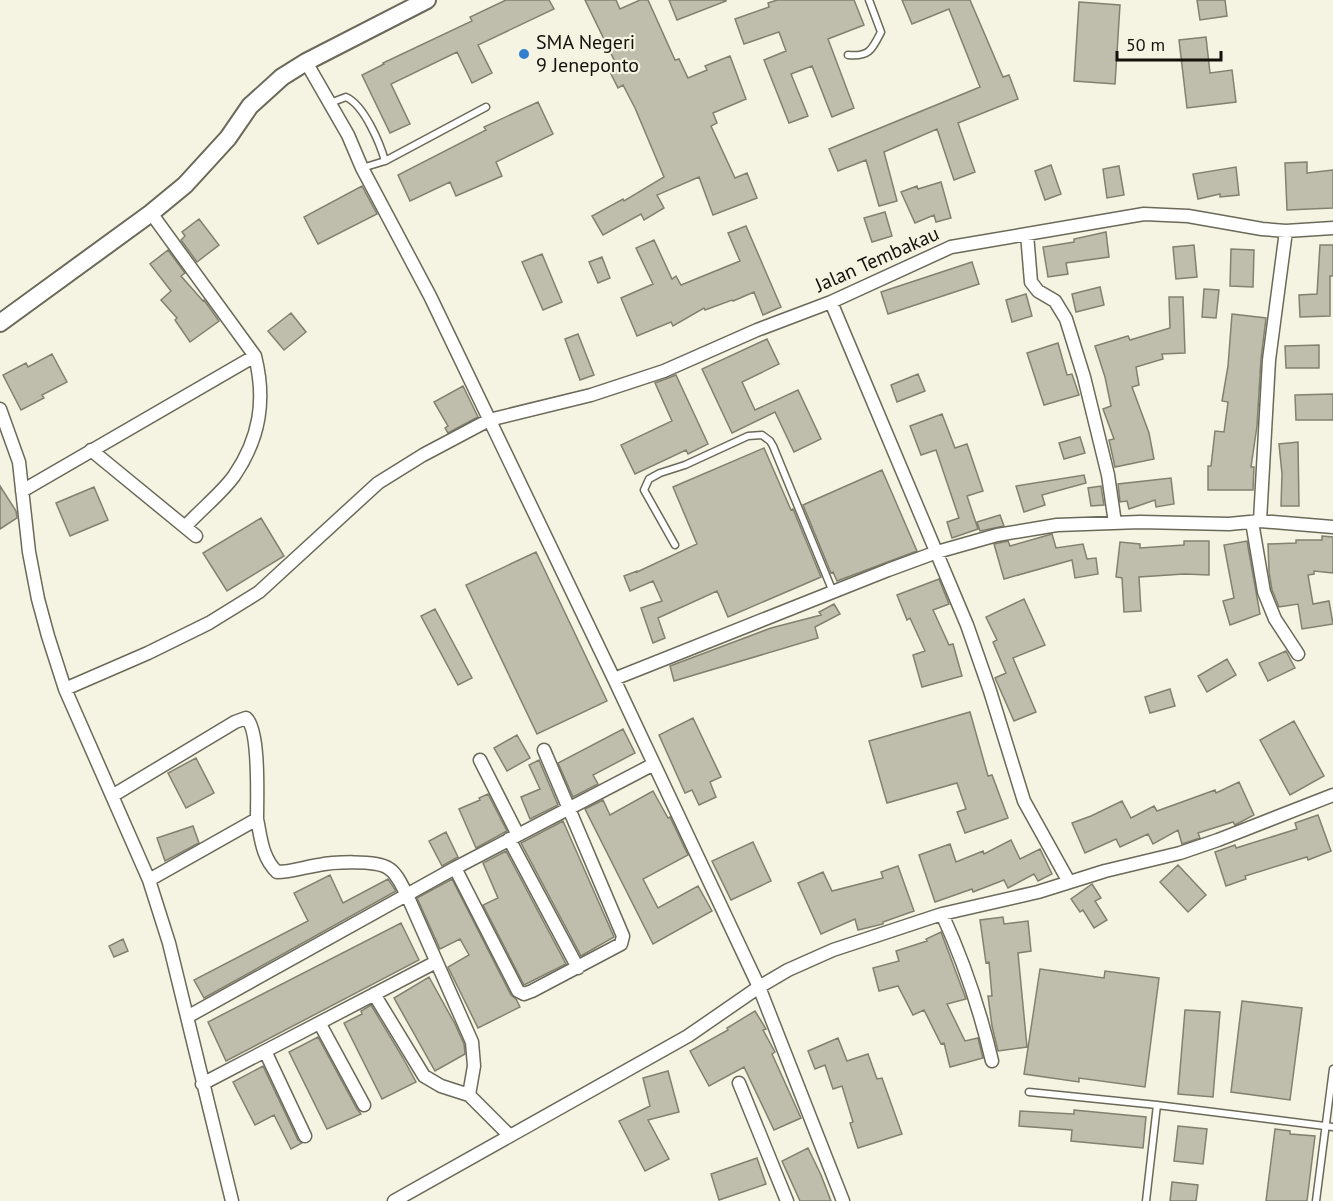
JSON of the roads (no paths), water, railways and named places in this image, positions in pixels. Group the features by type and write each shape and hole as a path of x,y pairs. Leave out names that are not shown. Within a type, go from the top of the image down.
{"main road":[{"path":"0,323 151,213 185,185 205,166 250,106 282,77 306,62 427,0"}],"street":[{"path":"306,62 348,135 362,168 430,296 654,764 759,987 843,1201"},
{"path":"151,213 255,356 260,378 260,414 252,445 233,477 185,527"},
{"name":"Jalan Tembakau","path":"65,689 148,653 219,617 259,591 378,483 423,455 489,420 591,396 664,371 757,330 831,302 951,246 1144,214 1188,216 1286,231 1333,228"},
{"path":"1286,231 1269,360 1256,521 1264,592 1275,619 1298,654"},
{"path":"1027,234 1031,282 1038,291 1055,301 1066,319 1084,377 1108,476 1115,523"},
{"path":"831,302 967,625 1024,801 1069,882"},
{"path":"22,491 255,356"},
{"path":"0,409 19,462 29,552 38,599 65,689 149,880 169,943 232,1201"},
{"path":"91,450 196,536"},
{"path":"614,680 937,552 997,535 1057,525 1115,523 1229,524 1256,521 1333,526"},
{"path":"112,796 235,722 246,718 252,725 258,765 257,819 263,851 267,859 277,872 289,872 320,864 376,864 388,867 395,874 472,1042 474,1066 468,1095"},
{"path":"455,868 518,991 524,994 619,946 623,936 544,750"},
{"path":"480,760 513,837 578,968"},
{"path":"187,1017 455,868 654,764"},
{"path":"394,1201 688,1036 788,970 833,950 942,914 1199,846 1333,795"},
{"path":"149,880 257,819"},
{"path":"942,914 960,952 983,1020 992,1060"},
{"path":"202,1084 436,962"},
{"path":"374,994 424,1076 435,1084 468,1095 510,1136"},
{"path":"320,1024 364,1105"},
{"path":"266,1051 305,1136"},
{"path":"739,1083 787,1201"}],"lane":[{"path":"848,55 859,56 872,49 881,32 869,0"},
{"path":"330,103 346,97 353,100 368,123 386,161"},
{"path":"362,168 386,161 486,107"},
{"path":"675,545 644,490 649,479 748,436 762,435 773,446 833,593"},
{"path":"1316,1201 1333,1069"},
{"path":"1029,1092 1333,1127"},
{"path":"1146,1201 1157,1105"}],"place":[{"name":"SMA Negeri 9 Jeneponto","path":"524,54"}]}
